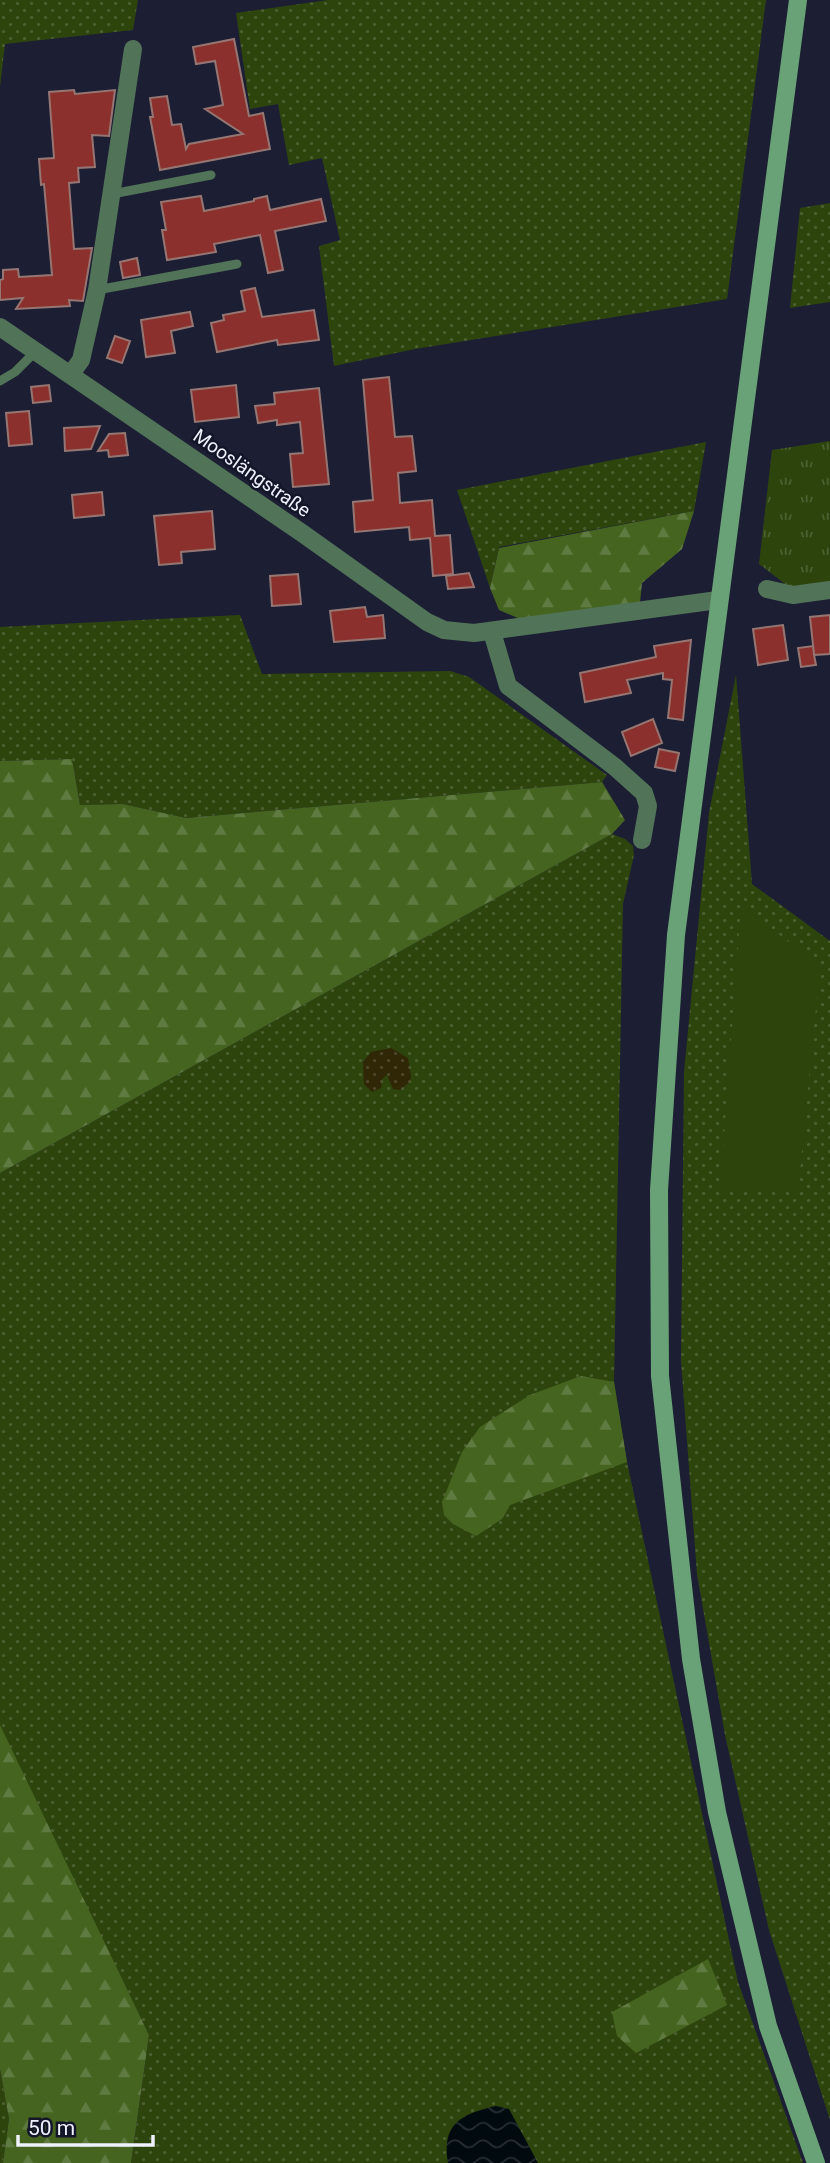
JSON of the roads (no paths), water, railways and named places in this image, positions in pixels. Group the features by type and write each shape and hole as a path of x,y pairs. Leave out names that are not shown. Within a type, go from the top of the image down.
{"street":[{"path":"798,0 676,935 659,1190 660,1376 691,1660 716,1812 768,2026 816,2163"},
{"path":"70,375 81,360 97,290 133,49"},
{"name":"Mooslängstraße","path":"0,327 302,533 427,622 444,630 492,632 718,600"},
{"path":"767,589 793,595 830,590"},
{"path":"492,632 508,686 615,767 644,793 648,806 642,840"}],"lane":[{"path":"111,194 211,176"},
{"path":"97,290 237,264"},
{"path":"0,381 15,372 36,351"}],"water":[{"path":"496,2106 509,2109 538,2163 448,2163 448,2139 456,2123 473,2113"}]}
